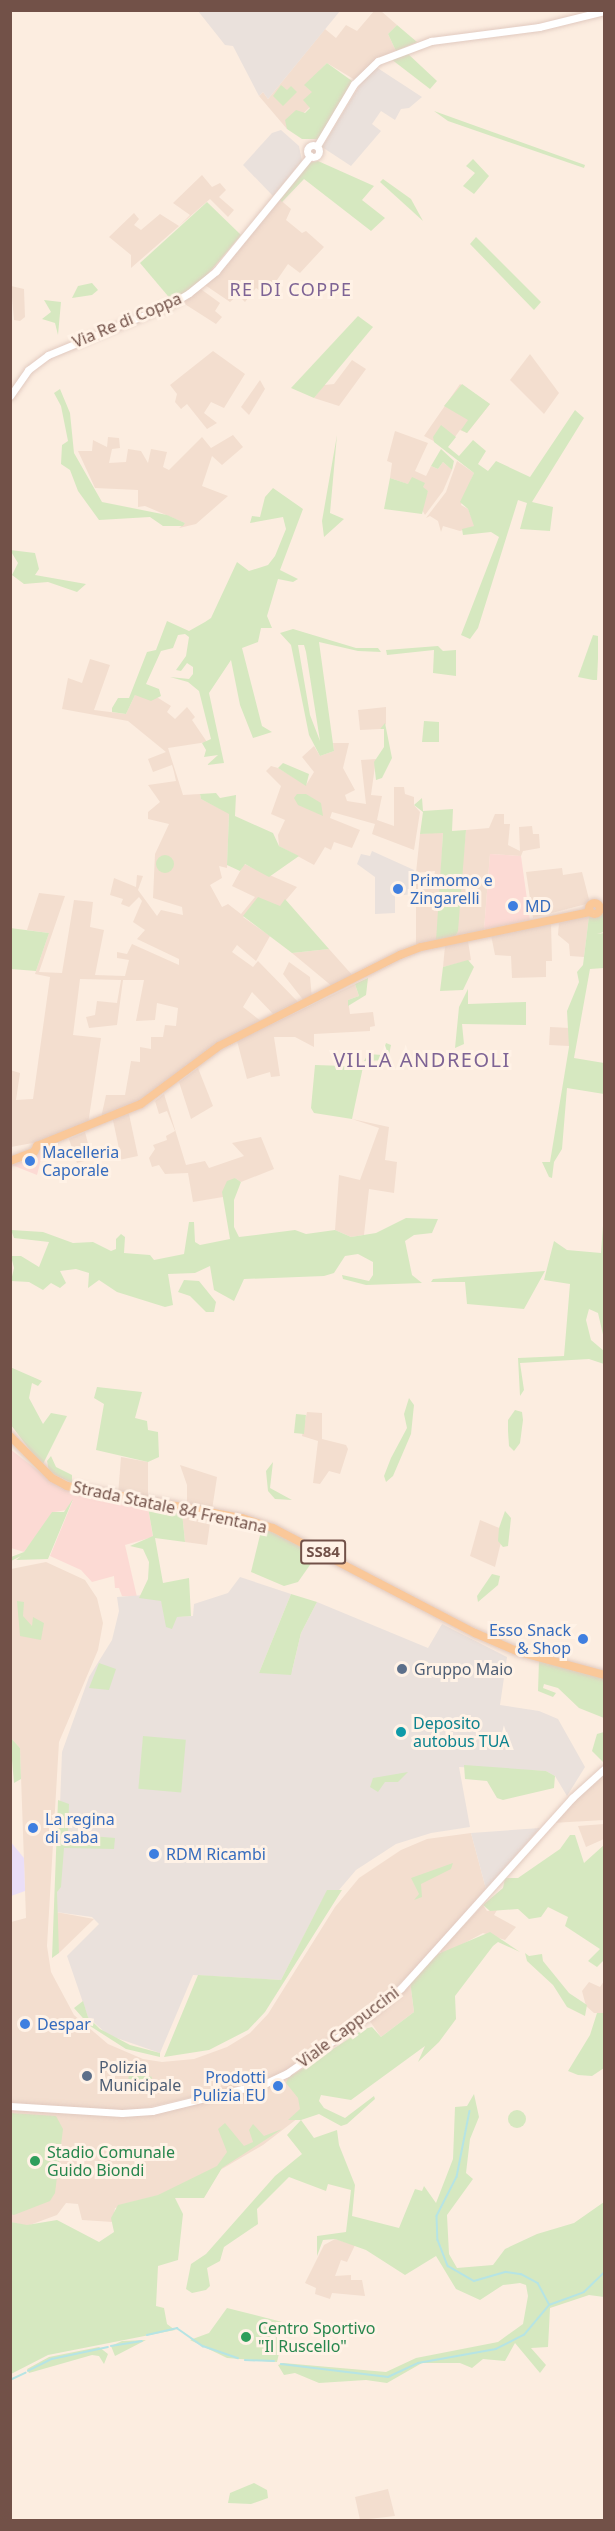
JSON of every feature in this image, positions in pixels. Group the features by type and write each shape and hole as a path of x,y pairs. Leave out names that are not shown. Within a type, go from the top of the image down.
{"main road":[{"path":"10,1161 34,1152 38,1146 141,1104 219,1046 421,947 596,910"},
{"path":"10,1428 15,1445"},
{"name":"Strada Statale 84 Frentana","path":"10,1436 15,1445 52,1478 82,1492 242,1518 273,1528 475,1633 519,1652 604,1675"}],"street":[{"name":"Via Re di Coppa","path":"10,396 28,370 48,355 169,305 216,271 310,156 309,147 317,146 354,84 378,61 431,41 539,27 604,11"},
{"name":"Viale Cappuccini","path":"10,2106 152,2111 266,2083 287,2073 370,2015 401,1988 602,1771"}],"shaded area":[{"path":"198,11 340,11 268,99 263,92 259,96 233,46 225,45"},
{"path":"374,11 381,11 397,25 388,34 396,51 355,80 327,63 319,71 310,107 287,129 259,96 263,92 268,99 325,29 336,38 346,25 357,31"},
{"path":"376,67 422,97 409,108 401,109 395,120 381,111 372,124 381,131 351,166 322,147 363,80"},
{"path":"281,130 299,146 302,161 273,196 243,165 272,133"},
{"path":"202,175 212,187 220,183 226,190 219,197 234,210 228,217 210,199 131,268 131,255 109,237 134,213 139,219 134,225 141,230 160,214 179,226 190,215 173,203"},
{"path":"278,198 291,209 286,220 302,233 306,231 324,247 300,273 288,264 277,280 280,283 268,297 256,288 245,302 238,295 230,302 202,283"},
{"path":"11,286 24,289 25,317 20,321 14,320"},
{"path":"198,287 220,303 215,311 222,317 216,324 180,301"},
{"path":"213,351 245,374 224,408 211,402 204,413 217,423 207,429 187,404 181,409 175,402 177,394 170,385"},
{"path":"530,354 559,393 544,414 510,380"},
{"path":"352,360 366,369 339,406 314,398 324,385 334,384"},
{"path":"260,380 265,389 249,415 241,407"},
{"path":"460,384 490,404 467,433 460,430 447,448 424,436"},
{"path":"395,431 428,443 415,471 426,476 431,466 438,469 443,462 452,470 443,491 425,515 421,508 428,491 390,478 392,463 387,461"},
{"path":"233,435 243,447 222,465 212,456 202,486 228,496 196,524 179,528 185,523 145,506 138,507 138,490 95,488 78,451 92,451 93,440 107,447 108,437 119,438 120,448 112,449 109,463 126,462 128,449 141,451 148,463 151,449 167,452 163,467 169,470 202,437 211,448"},
{"path":"457,461 474,473 461,505 468,509 475,526 460,531 443,526 441,532 438,521 430,516 426,518 446,492"},
{"path":"90,659 110,665 94,710 126,714 135,695 155,696 171,706 167,712 175,719 187,707 195,717 192,720 207,742 168,748 183,795 200,794 201,799 229,813 227,868 219,866 222,878 210,885 222,907 228,904 241,914 255,897 232,886 244,864 297,887 280,907 254,906 243,917 270,936 256,961 237,945 232,952 253,967 258,961 300,1004 275,1016 252,992 243,1007 262,1022 145,1099 101,1118 106,1095 125,1095 131,1061 140,1062 140,1047 151,1049 151,1037 163,1037 165,1025 176,1026 178,1008 157,1003 155,1020 136,1021 144,980 123,980 117,1025 89,1028 86,1017 95,1015 97,1001 117,1003 121,980 80,979 73,1035 101,1038 88,1124 38,1142 11,1147 10,1070 20,1073 16,1100 33,1099 50,977 35,974 49,933 27,930 39,893 65,896 39,972 62,973 74,900 93,902 90,927 104,930 95,975 125,976 129,960 117,958 117,952 127,954 132,944 179,965 179,959 137,939 145,930 133,922 142,901 139,897 129,907 121,904 123,899 110,895 114,878 136,887 137,875 143,876 138,890 157,916 161,910 183,915 182,907 153,898 155,854 169,824 148,819 148,812 160,802 148,785 176,781 172,765 153,772 148,759 166,752 128,721 62,709 68,678 82,683"},
{"path":"386,707 386,724 380,729 360,730 358,710"},
{"path":"333,743 349,743 343,768 355,790 345,795 347,801 366,804 361,760 376,759 371,795 382,796 377,820 394,826 394,787 404,787 405,794 414,797 414,805 420,812 414,850 372,834 375,824 332,812 330,818 360,830 352,848 334,842 331,850 325,847 314,865 279,846 278,835 285,820 271,814 281,786 266,771 271,766 278,768 306,785 314,772 302,757 314,746 320,756 334,751"},
{"path":"495,814 504,814 504,824 510,824 508,845 520,851 519,827 532,826 533,834 539,834 540,848 523,851 521,856 490,854 484,930 455,937 466,830 489,828"},
{"path":"443,832 438,935 436,941 416,945 416,884 433,883 435,871 416,873 420,834"},
{"path":"372,851 414,870 413,894 395,896 395,913 375,914 375,877 357,864 361,854 370,856"},
{"path":"490,854 521,856 530,921 484,930"},
{"path":"562,868 563,875 582,872 590,903 533,918 526,872"},
{"path":"589,916 584,957 570,956 569,944 558,935 559,922 556,922"},
{"path":"551,923 552,961 546,961 546,977 512,978 511,956 495,955 491,935"},
{"path":"468,941 471,960 443,967 445,946"},
{"path":"329,949 354,977 321,993 333,987 292,953"},
{"path":"289,962 310,977 312,998 301,1003 304,1001 283,974"},
{"path":"355,984 359,996 348,1000 350,1014 373,1012 375,1026 370,1027 370,1031 314,1034 314,1047 295,1037 274,1037 280,1076 271,1077 270,1072 247,1079 237,1041"},
{"path":"550,1027 570,1028 569,1046 549,1045"},
{"path":"198,1068 213,1106 191,1119 179,1082"},
{"path":"164,1094 186,1165 205,1161 209,1168 244,1156 232,1143 261,1137 274,1169 241,1182 235,1178 223,1197 193,1202 188,1173 165,1174 159,1165 152,1167 149,1158 155,1149 153,1145 167,1140 166,1136 175,1131 167,1111 159,1114 155,1101"},
{"path":"129,1114 138,1156 121,1160 112,1118"},
{"path":"352,1119 389,1127 385,1160 397,1162 394,1193 369,1189 364,1235 351,1237 335,1230 339,1175 360,1180 379,1128"},
{"path":"85,1132 92,1159 77,1163 69,1139"},
{"path":"44,1148 37,1175 12,1165 35,1157"},
{"path":"307,1412 322,1413 322,1439 346,1445 348,1449 340,1474 329,1471 320,1484 313,1483 318,1441 302,1436"},
{"path":"10,1449 50,1480 76,1493 148,1507 153,1537 125,1545 137,1597 122,1596 119,1588 115,1588 114,1576 92,1582 81,1570 50,1556 73,1500 67,1510 54,1512 24,1552 11,1548"},
{"path":"121,1457 148,1462 148,1500 118,1495"},
{"path":"180,1465 217,1477 212,1510 187,1506 187,1485"},
{"path":"182,1512 211,1516 207,1545 185,1542"},
{"path":"480,1520 504,1530 495,1567 470,1556"},
{"path":"46,1562 85,1580 97,1598 103,1623 98,1650 59,1742 47,1946 51,1972 74,2015 108,2044 143,2059 162,2062 194,2059 227,2047 250,2033 268,2014 335,1907 359,1878 401,1850 427,1839 471,1833 486,1889 426,1959 366,2015 288,2070 266,2080 132,2111 11,2104 11,1922 26,1918 20,1748 10,1737 11,1569"},
{"path":"240,1577 291,1594 259,1673 292,1671 301,1633 317,1602 428,1648 442,1624 507,1657 500,1705 539,1711 558,1719 585,1767 567,1796 555,1776 546,1771 459,1767 470,1827 431,1833 396,1844 356,1870 339,1890 327,1891 281,1980 193,1975 160,2053 108,2035 88,2017 67,1956 99,1924 92,1917 56,1912 62,1752 89,1677 112,1640 119,1611 117,1597 158,1594 168,1617 193,1616 194,1604 228,1593"},
{"path":"604,1773 604,1820 552,1823 591,1785"},
{"path":"604,1824 604,1839 586,1847 578,1826"},
{"path":"540,1828 486,1889 471,1833"},
{"path":"10,1841 24,1858 25,1891 11,1896"},
{"path":"483,1905 487,1911 497,1910 494,1915 516,1927 505,1940 483,1933 443,1955 440,1951"},
{"path":"56,1912 94,1919 59,1953 56,1931"},
{"path":"410,1981 414,2012 381,2037 369,2020"},
{"path":"604,1981 604,2013 594,2013 586,2006 582,1991 589,1982 600,1987"},
{"path":"293,2072 311,2108 263,2145 215,2173 159,2200 115,2208 113,2222 82,2220 78,2204 66,2203 57,2215 27,2226 11,2222 10,2109 127,2115 272,2083"},
{"path":"335,2239 355,2245 347,2262 341,2260 335,2276 351,2275 351,2280 362,2280 365,2296 332,2293 330,2299 315,2294 316,2288 305,2283 324,2245"},
{"path":"388,2489 395,2516 360,2520 355,2497"}],"green space":[{"path":"397,25 417,42 396,51 388,34"},
{"path":"406,52 437,81 430,89 391,59"},
{"path":"327,63 352,81 319,139 302,139 287,129 285,120 296,110 305,113 310,108 303,100 312,92 304,85"},
{"path":"281,85 287,90 291,86 297,92 283,106 273,96"},
{"path":"434,111 585,165 584,168 448,121"},
{"path":"473,159 489,176 474,194 463,186 475,173 466,166"},
{"path":"318,161 374,186 362,200 385,218 371,231 304,179 282,202 278,198 308,163"},
{"path":"383,179 411,199 423,221 380,182"},
{"path":"207,202 241,235 207,275 173,302 140,263"},
{"path":"476,237 541,302 534,310 470,244"},
{"path":"92,283 98,290 92,295 72,298 78,286"},
{"path":"44,300 61,302 58,335 55,323 42,319 51,312"},
{"path":"358,316 373,327 314,398 291,388"},
{"path":"462,384 490,404 467,433 461,430 468,420 444,406"},
{"path":"60,389 70,413 74,453 102,502 167,515 185,523 183,526 163,526 150,517 99,520 78,491 70,470 61,464 62,445 68,441 61,406 54,393"},
{"path":"575,410 584,418 532,502 553,507 550,531 520,529 527,503 518,500 478,628 470,639 461,635 499,537 491,532 463,535 462,529 474,526 468,509 460,502 474,473 434,442 433,437 441,425 456,437 448,447 459,456 473,440 486,451 478,464 488,471 496,461 530,477"},
{"path":"337,435 330,513 344,519 324,537 322,521"},
{"path":"441,449 454,461 452,470 443,462 438,469 431,466"},
{"path":"412,477 425,483 423,487 428,491 422,514 384,509 390,478 408,484"},
{"path":"273,488 303,509 280,570 298,579 293,582 278,579 267,616 272,628 261,628 258,642 242,648 262,726 272,732 253,738 240,705 231,660 209,693 224,763 207,765 218,755 204,757 206,750 202,743 211,739 199,691 188,682 170,677 189,679 193,674 193,667 187,663 181,671 176,670 186,656 189,637 185,634 178,635 173,648 161,651 146,684 159,689 161,696 151,701 135,695 126,714 112,712 112,708 118,698 129,698 147,652 156,650 167,621 189,631 205,622 211,618 237,562 249,571 268,565 275,556 286,529 283,517 250,523 252,516 260,517 265,497"},
{"path":"10,550 35,553 39,569 35,575 86,584 77,592 48,582 24,584 12,575 18,563"},
{"path":"293,629 356,648 378,648 381,652 358,651 319,642 334,751 320,756 309,735 291,645 280,633","holes":["298,645 304,645 306,652 320,741 310,715"]},
{"path":"593,635 598,636 597,680 578,677"},
{"path":"438,646 443,651 456,650 456,676 433,673 434,650 387,655 386,650"},
{"path":"424,721 439,722 439,742 422,742"},
{"path":"385,723 392,758 382,778 376,780 374,762 384,747 384,729 380,729"},
{"path":"283,763 309,774 306,786 278,768"},
{"path":"216,793 220,798 236,795 235,816 273,833 279,846 299,856 269,877 245,864 240,871 227,865 229,814 201,799 200,794"},
{"path":"297,794 306,794 321,803 323,816 298,805 294,798"},
{"path":"422,798 423,811 453,809 452,831 466,830 458,931 455,937 436,941 443,833 420,834 423,812 414,805"},
{"path":"165,855 171,858 174,864 171,870 165,873 159,870 156,864 159,858"},
{"path":"258,897 280,906 285,899 329,949 292,953 243,916"},
{"path":"604,913 604,932 597,934 604,933 604,968 590,969 574,1058 604,1063 604,1094 567,1088 562,1149 554,1162 552,1178 549,1177 542,1162 550,1162 569,1047 567,1011 579,982 577,972 583,965 589,916"},
{"path":"10,928 49,933 36,971 11,969"},
{"path":"468,960 474,967 463,990 440,991 443,967"},
{"path":"368,978 366,995 348,1006 348,1000 359,996 355,984"},
{"path":"468,989 468,1004 526,1002 526,1025 462,1024 464,1044 455,1048 459,1007"},
{"path":"386,1043 391,1045 388,1060 364,1061 368,1054 382,1055"},
{"path":"353,1062 363,1067 352,1119 314,1113 311,1108 315,1065 345,1066"},
{"path":"235,1178 241,1182 234,1200 234,1227 239,1237 295,1230 306,1234 335,1230 351,1237 376,1233 406,1218 438,1219 432,1233 414,1235 405,1241 412,1275 422,1283 366,1285 343,1279 342,1275 369,1281 373,1275 373,1262 358,1254 345,1256 334,1273 324,1276 244,1279 234,1301 214,1290 210,1266 195,1273 168,1274 173,1305 165,1307 117,1292 99,1280 88,1288 89,1273 76,1269 60,1271 66,1283 60,1288 51,1283 43,1290 29,1282 11,1281 14,1268 11,1256 21,1256 39,1267 49,1242 14,1238 11,1230 43,1232 73,1243 93,1242 111,1251 116,1249 116,1239 121,1234 125,1237 124,1253 150,1255 154,1260 184,1254 189,1222 194,1222 195,1242 200,1245 230,1239 222,1192 227,1181"},
{"path":"604,1212 604,1339 598,1313 589,1309 586,1320 591,1340 604,1351 604,1364 589,1359 520,1363 524,1390 520,1396 518,1358 564,1356 570,1284 544,1280 554,1241 567,1250 601,1253"},
{"path":"545,1271 524,1309 467,1304 465,1282 431,1282 433,1279"},
{"path":"184,1280 199,1281 216,1302 214,1312 206,1312 190,1296 178,1292"},
{"path":"10,1367 42,1381 38,1386 32,1383 29,1398 43,1424 51,1413 67,1416 42,1466 11,1425"},
{"path":"97,1387 142,1392 135,1418 147,1421 148,1430 158,1432 159,1457 148,1462 96,1450 104,1404 94,1398"},
{"path":"409,1398 414,1405 411,1434 393,1476 386,1482 384,1476 391,1458 407,1428 404,1414"},
{"path":"515,1410 522,1412 523,1420 520,1443 514,1451 509,1446 508,1420"},
{"path":"296,1414 306,1415 304,1434 294,1433"},
{"path":"51,1456 56,1467 72,1475 72,1483 49,1472 47,1461"},
{"path":"273,1462 270,1488 292,1500 275,1499 268,1491 266,1471"},
{"path":"73,1499 48,1559 16,1560 21,1556 11,1561 11,1557 24,1552 52,1512 64,1512"},
{"path":"148,1507 182,1512 185,1542 155,1538 163,1583 189,1578 191,1616 177,1617 172,1629 166,1627 161,1601 139,1598 148,1579 149,1562 143,1549 130,1546 153,1536"},
{"path":"505,1511 511,1518 508,1546 503,1547 498,1541 499,1528"},
{"path":"262,1527 317,1555 298,1582 284,1586 251,1572"},
{"path":"492,1574 500,1576 498,1585 478,1602 477,1596"},
{"path":"291,1594 317,1602 301,1633 291,1675 259,1673"},
{"path":"17,1601 24,1602 23,1616 32,1626 33,1617 44,1623 41,1640 20,1636"},
{"path":"539,1660 604,1677 604,1718 579,1708 558,1688 544,1684 543,1688 556,1693 553,1697 538,1691"},
{"path":"99,1663 116,1669 109,1690 89,1688"},
{"path":"604,1732 604,1763 592,1751 597,1734"},
{"path":"143,1736 186,1740 181,1793 138,1789"},
{"path":"10,1737 20,1748 21,1779 14,1783"},
{"path":"464,1765 546,1771 555,1776 554,1788 503,1800 497,1798 487,1781 465,1779"},
{"path":"408,1772 398,1782 385,1782 378,1792 370,1787 373,1778"},
{"path":"58,1800 69,1804 68,1834 115,1838 114,1849 64,1848 61,1887 57,1892 59,1953 52,1958"},
{"path":"570,1835 575,1835 584,1863 604,1845 604,1960 597,1967 588,1961 600,1949 565,1926 568,1917 548,1907 541,1917 529,1919 518,1909 490,1911 483,1905 503,1888 505,1878 518,1878 560,1849"},
{"path":"453,1863 451,1869 421,1884 422,1897 414,1900 419,1894 411,1878"},
{"path":"327,1890 342,1890 265,2012 248,2030 209,2050 164,2057 198,1975 281,1980"},
{"path":"490,1932 520,1952 498,1942 493,1946 455,1996 456,2019 439,2042 418,2062 425,2046 351,2100 321,2095 319,2101 324,2108 345,2118 374,2096 375,2099 347,2124 341,2126 319,2114 301,2120 288,2120 300,2109 298,2098 286,2083 288,2078 364,2029 372,2027 381,2037 414,2012 410,1981 438,1954"},
{"path":"525,1953 529,1956 542,1954 543,1961 569,1993 587,2005 585,2016 567,2007 553,1985 527,1961"},
{"path":"83,2001 88,2017 100,2029 130,2045 160,2053 160,2057 126,2049 90,2026 74,2008"},
{"path":"597,2013 604,2013 604,2068 592,2076 578,2075 568,2071 590,2035"},
{"path":"129,2074 152,2077 150,2089 128,2086"},
{"path":"474,2094 479,2117 470,2139 466,2173 473,2179 447,2215 449,2254 457,2268 493,2265 505,2249 537,2234 574,2223 604,2202 604,2297 589,2295 550,2308 548,2347 531,2348 546,2365 540,2373 515,2343 505,2361 483,2359 472,2368 460,2363 422,2363 387,2383 366,2380 319,2383 295,2373 284,2375 278,2365 283,2363 386,2372 416,2358 498,2342 523,2324 528,2296 526,2285 520,2283 503,2285 480,2300 456,2289 436,2256 405,2275 366,2250 335,2239 323,2240 317,2256 317,2236 346,2232 351,2190 328,2184 326,2191 289,2177 257,2209 258,2224 224,2247 220,2261 207,2268 210,2286 206,2290 192,2293 186,2289 191,2264 206,2254 275,2176 302,2154 287,2135 301,2120 314,2138 337,2130 339,2145 355,2185 352,2216 399,2228 415,2189 422,2191 424,2186 436,2203 453,2159 455,2107 467,2106"},
{"path":"513,2110 521,2110 526,2115 524,2126 513,2128 508,2123 508,2115"},
{"name":"Stadio Comunale Guido Biondi","path":"11,2113 56,2116 63,2129 55,2193 50,2201 14,2215 10,2214"},
{"path":"225,2123 244,2146 253,2142 249,2130 253,2124 264,2136 282,2129 222,2168 204,2198 175,2198 183,2214 178,2260 158,2266 156,2306 164,2308 167,2324 175,2330 48,2355 11,2374 11,2222 27,2225 57,2220 99,2242 114,2232 111,2218 118,2205 158,2195 217,2166 227,2152 218,2129"},
{"name":"Centro Sportivo \"Il Ruscello\"","path":"227,2308 286,2323 277,2362 227,2358 190,2340 209,2333"},
{"path":"146,2340 115,2356 111,2346 122,2341"},
{"path":"99,2347 108,2354 104,2364 99,2356 92,2355 29,2373 27,2369 49,2357"},
{"path":"254,2483 267,2490 268,2498 251,2504 228,2503 230,2493"}],"waterway":[{"path":"470,2111 457,2177 437,2216 438,2240 448,2266 474,2281 506,2272 521,2274 538,2283 549,2304"},
{"path":"281,2364 388,2377 418,2363 496,2349 524,2335 549,2305 584,2292 604,2273"},
{"path":"147,2335 177,2328 203,2346 238,2358"},
{"path":"111,2346 142,2341"},
{"path":"28,2371 52,2359 108,2347"},
{"path":"245,2360 274,2361"},
{"path":"10,2380 25,2373"}],"place":[{"name":"Primomo e Zingarelli","path":"398,889"},
{"name":"MD","path":"513,906"},
{"name":"Macelleria Caporale","path":"30,1161"},
{"name":"Esso Snack & Shop","path":"583,1639"},
{"name":"Gruppo Maio","path":"402,1669"},
{"name":"Deposito autobus TUA","path":"401,1732"},
{"name":"La regina di saba","path":"33,1828"},
{"name":"RDM Ricambi","path":"154,1854"},
{"name":"Despar","path":"25,2024"},
{"name":"Polizia Municipale","path":"87,2076"},
{"name":"Prodotti Pulizia EU","path":"278,2086"},
{"name":"Stadio Comunale Guido Biondi","path":"35,2161"},
{"name":"Centro Sportivo \"Il Ruscello\"","path":"246,2337"}],"district":[{"name":"RE DI COPPE","path":"291,289"},
{"name":"VILLA ANDREOLI","path":"422,1059"}]}
